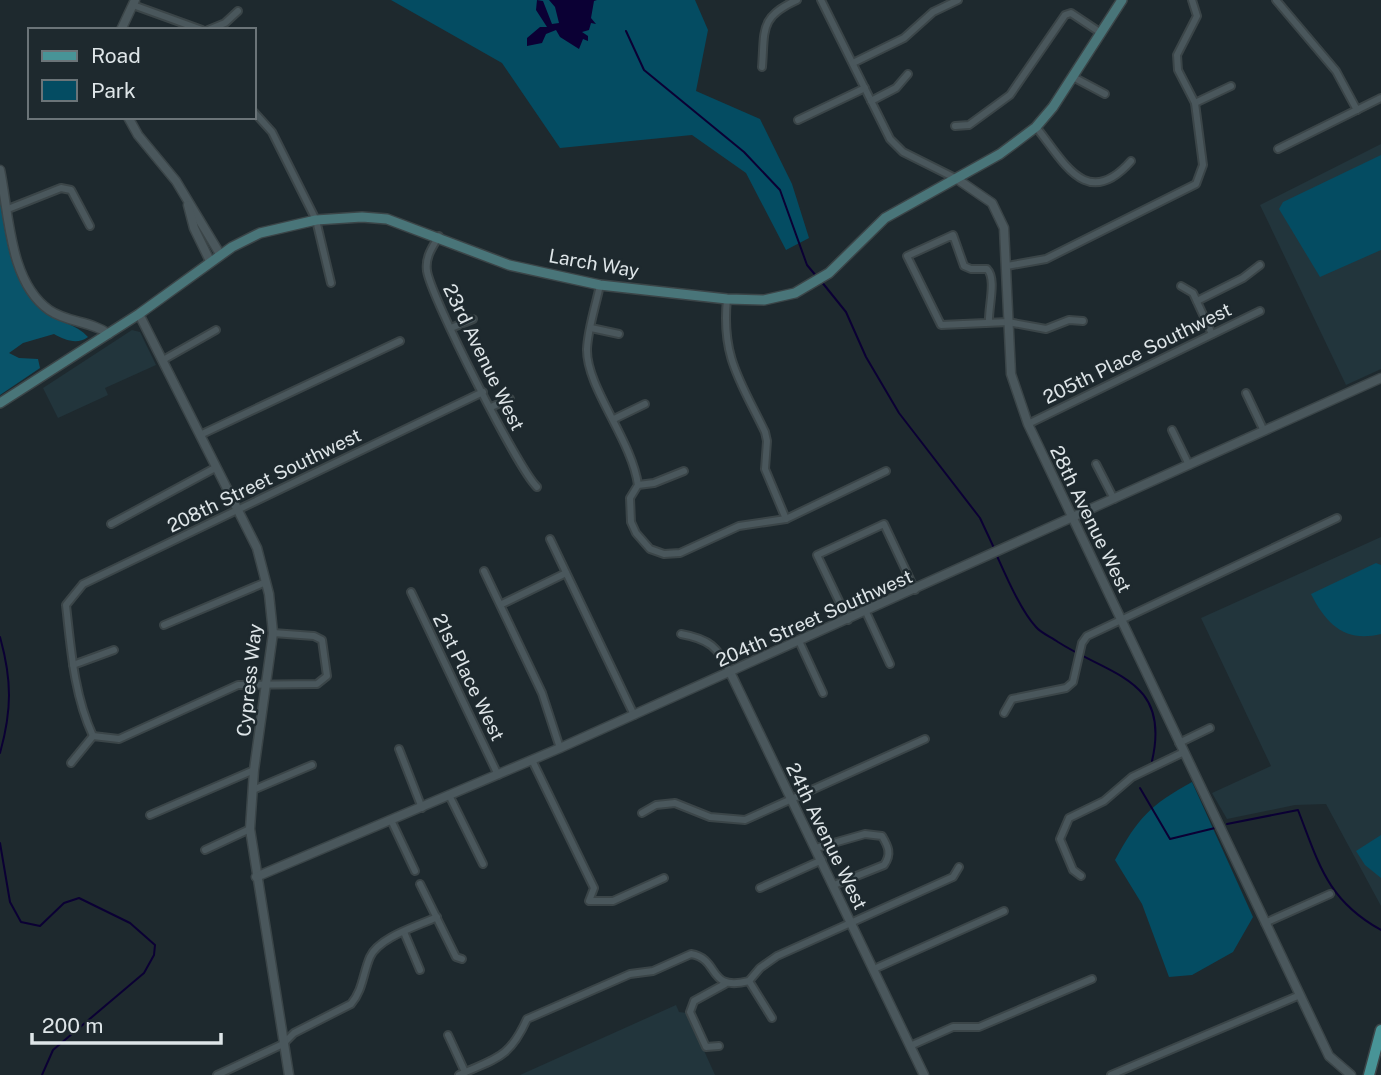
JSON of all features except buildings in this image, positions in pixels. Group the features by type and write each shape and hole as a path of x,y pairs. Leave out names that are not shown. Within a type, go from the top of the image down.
{"main road":[{"name":"Larch Way","path":"0,403 139,314 220,254 260,233 316,220 362,217 387,219 439,236 509,265 600,285 727,299 777,298 804,289 829,272 885,218 1000,154 1036,127 1073,77 1122,0"},
{"path":"1369,1075 1381,1030"}],"street":[{"path":"762,67 766,21 773,13 797,0"},
{"name":"28th Avenue West","path":"821,0 890,139 903,152 980,193 1001,216 1007,266 1013,386 1028,424 1329,1056 1351,1075"},
{"path":"853,62 904,38 933,12 958,0"},
{"path":"1007,266 1046,259 1196,184 1203,165 1195,103 1178,70 1177,55 1197,16 1192,0"},
{"path":"1276,0 1332,65 1357,110"},
{"path":"122,28 134,2 197,28"},
{"path":"213,28 225,23 238,11"},
{"path":"955,126 969,125 1010,95 1065,15 1071,13 1101,33"},
{"path":"871,101 896,88 908,75"},
{"path":"1073,77 1105,94"},
{"path":"1195,103 1231,86"},
{"path":"798,120 865,88"},
{"path":"1279,149 1381,98"},
{"path":"256,114 272,132 316,220 331,283"},
{"path":"129,119 138,135 170,172 203,222 220,254"},
{"path":"1036,127 1065,167 1079,180 1099,182 1121,172 1131,161"},
{"path":"0,170 22,270 41,302 60,316 95,326 109,334"},
{"path":"8,209 61,188 67,189 71,190 90,226"},
{"path":"188,202 194,228 210,261"},
{"path":"989,323 988,302 994,283 992,274 987,269 971,270 964,266 953,235 907,256 941,325 989,323 1008,322 1046,329 1069,320 1083,321"},
{"name":"23rd Avenue West","path":"439,236 428,255 428,274 483,392 527,476 537,487"},
{"path":"1197,301 1242,278 1259,265"},
{"path":"600,285 587,349 591,370 634,459 638,485 630,498 631,522 636,533 650,548 664,554 680,553 739,526 786,519 886,471"},
{"path":"1181,286 1193,293 1212,334"},
{"path":"727,299 724,333 727,354 765,432 765,469 786,519"},
{"name":"205th Place Southwest","path":"1028,424 1260,311"},
{"name":"Cypress Way","path":"139,314 257,548 266,582 273,633 254,770 250,829 289,1075"},
{"path":"451,328 473,318"},
{"path":"592,328 619,334"},
{"path":"163,360 216,330"},
{"path":"200,435 400,341"},
{"name":"204th Street Southwest","path":"257,877 450,797 1073,519 1381,378"},
{"name":"208th Street Southwest","path":"73,665 66,605 83,584 483,392"},
{"path":"1246,393 1264,431"},
{"path":"491,407 510,398"},
{"path":"614,419 645,404"},
{"path":"1172,429 1189,465"},
{"path":"1096,464 1114,499"},
{"path":"111,524 215,468"},
{"path":"638,485 654,483 684,471"},
{"path":"1004,713 1012,699 1066,688 1073,682 1084,638 1337,518"},
{"path":"848,620 817,555 884,524 915,590"},
{"path":"550,539 634,715"},
{"path":"484,571 502,604 542,694 560,748"},
{"path":"502,604 566,573"},
{"path":"164,625 266,582"},
{"name":"21st Place West","path":"411,592 498,775"},
{"path":"866,612 890,664"},
{"path":"93,736 119,740 238,685 310,687 327,676 322,640 314,636 273,633"},
{"name":"24th Avenue West","path":"681,634 701,637 718,647 924,1075"},
{"path":"799,641 823,693"},
{"path":"93,736 83,715 73,665 114,650"},
{"path":"1081,876 1073,870 1060,839 1069,818 1104,801 1132,777 1210,728"},
{"path":"71,764 93,736"},
{"path":"642,813 656,805 675,803 710,817 746,820 925,739"},
{"path":"399,749 422,808"},
{"path":"533,760 593,888 589,901 613,901 664,878"},
{"path":"253,790 312,765"},
{"path":"150,815 254,770"},
{"path":"450,797 483,864"},
{"path":"391,820 415,871"},
{"path":"205,850 250,829"},
{"path":"816,848 865,834 882,836 888,848 889,856 884,865 834,885"},
{"path":"761,888 822,860"},
{"path":"719,1046 706,1047 690,1012 694,1001 725,984 749,981 760,968 777,956 953,877 959,867"},
{"path":"420,884 456,957 462,959"},
{"path":"1265,923 1330,894"},
{"path":"874,969 1004,911"},
{"path":"217,1075 283,1044 294,1032 351,1004 358,996 371,954 404,932 437,917"},
{"path":"404,932 420,970"},
{"path":"448,1035 462,1073 505,1054 513,1046 527,1019 630,974 653,971 691,954 706,960 718,979 725,984"},
{"path":"910,1046 953,1027 979,1027 1092,979"},
{"path":"749,981 772,1018"},
{"path":"1111,1075 1300,995"}],"shaded area":[{"path":"537,0 543,1 552,24 559,23 555,7 549,0 597,0 594,1 591,18 596,24 591,23 589,30 582,32 588,36 588,41 583,39 579,49 560,37 556,30 546,34 542,43 527,46 527,38 540,27 547,27 536,10"},
{"path":"1381,144 1381,369 1346,385 1260,205"},
{"path":"0,201 12,261 24,289 45,312 88,337 75,341 54,334 23,343 9,353 19,358 38,359 40,368 0,395"},
{"path":"132,330 140,332 156,365 105,388 108,395 58,418 43,388"},
{"path":"1381,537 1381,906 1326,804 1295,805 1227,819 1212,793 1271,766 1201,618"},
{"path":"676,1005 679,1012 687,1013 715,1075 520,1075"}],"green space":[{"path":"391,0 695,0 708,30 696,91 760,119 792,184 809,238 786,250 746,173 692,135 560,148 502,63"},
{"path":"1381,155 1381,250 1320,277 1279,209 1283,202"},
{"path":"1376,563 1381,565 1381,634 1357,636 1338,629 1323,614 1311,594"},
{"path":"1192,782 1253,917 1233,952 1192,975 1169,977 1142,904 1115,860 1146,814 1165,798"},
{"path":"1381,835 1381,878 1365,865 1356,851"}],"waterway":[{"path":"626,31 644,70 744,152 780,190 807,265 817,277"},
{"path":"821,281 846,312 866,357 899,413 980,518 994,548"},
{"path":"997,556 1019,603 1038,629 1078,654 1116,673 1145,696 1153,713 1156,734 1152,761"},
{"path":"0,637 7,667 9,695 7,723 0,753"},
{"path":"1140,788 1170,839 1215,828"},
{"path":"1227,824 1298,810 1327,879 1348,906 1381,930"},
{"path":"0,843 10,902 21,922 40,926 64,903 79,898 130,923 155,945 154,955 144,973 53,1050 42,1075"}]}
